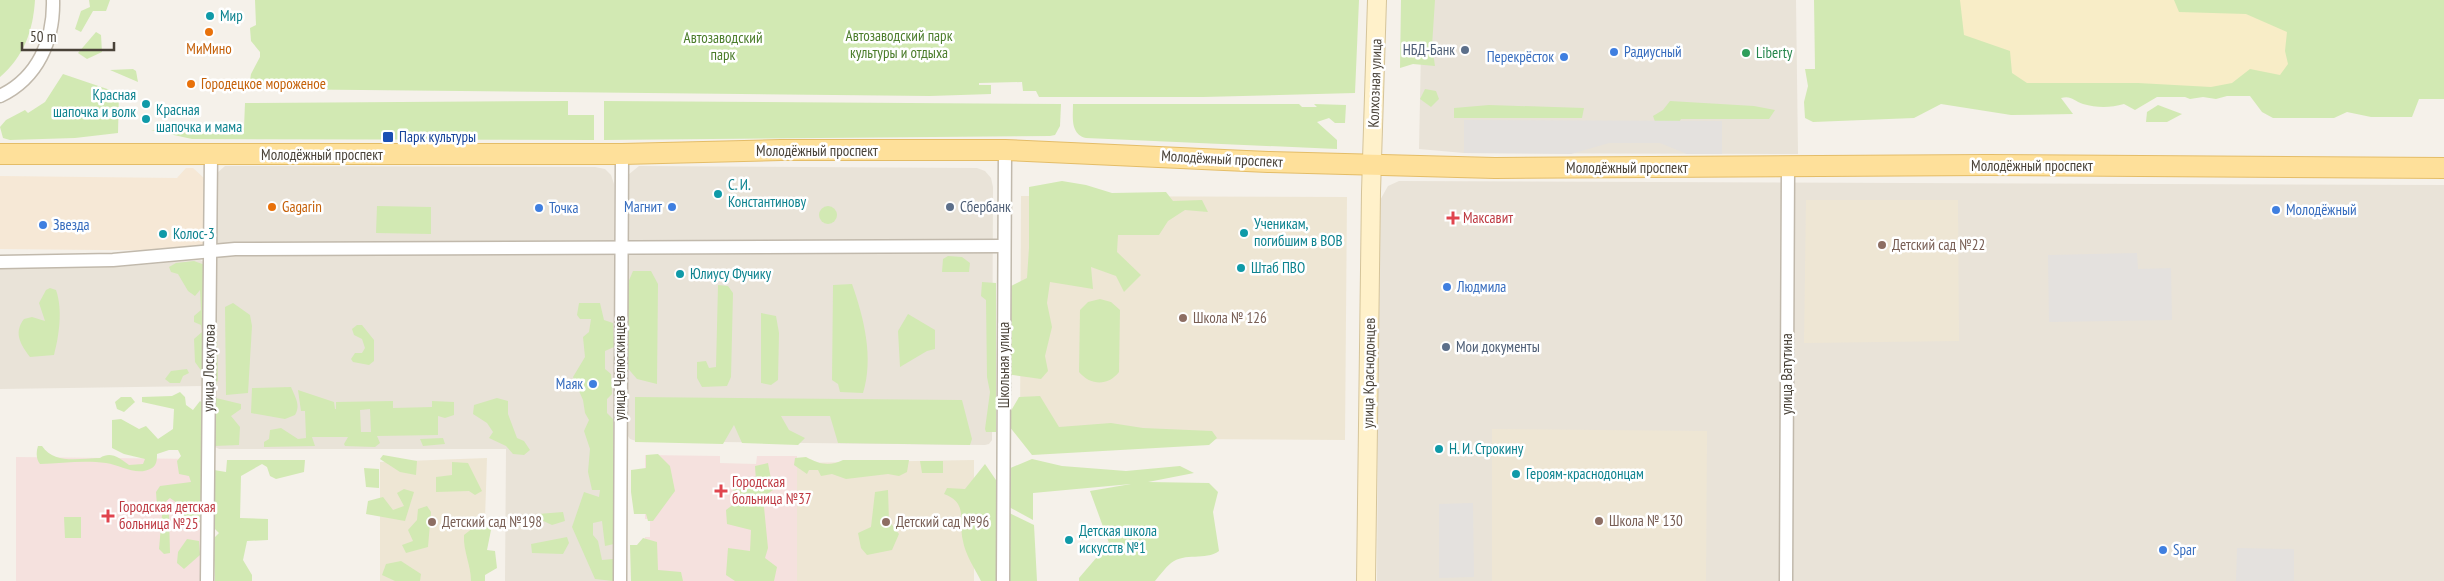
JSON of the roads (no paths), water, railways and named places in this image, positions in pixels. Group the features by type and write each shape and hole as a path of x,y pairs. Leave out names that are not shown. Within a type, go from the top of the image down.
{"main road":[{"name":"Колхозная улица","path":"1372,166 1377,0"},
{"name":"Молодёжный проспект","path":"9,154 622,154 781,150 1005,150 1372,166 1496,168 2036,165 2444,168"},
{"name":"улица Краснодонцев","path":"1366,581 1372,166"}],"street":[{"path":"2,97 28,75 43,55 51,27 53,0"},
{"path":"0,141 9,154"},
{"name":"Школьная улица","path":"1003,581 1005,150"},
{"name":"улица Челюскинцев","path":"620,581 620,246 622,154"},
{"name":"улица Лоскутова","path":"207,581 211,155"},
{"name":"улица Ватутина","path":"1786,581 1788,167"},
{"path":"0,262 112,260 235,249 1004,246"}],"place":[{"name":"Мир","path":"210,16"},
{"name":"МиМино","path":"209,32"},
{"name":"НБД-Банк","path":"1465,50"},
{"name":"Радиусный","path":"1614,52"},
{"name":"Liberty","path":"1746,53"},
{"name":"Перекрёсток","path":"1564,57"},
{"name":"Городецкое мороженое","path":"191,84"},
{"name":"Красная шапочка и волк","path":"146,104"},
{"name":"Красная шапочка и мама","path":"146,119"},
{"name":"Парк культуры","path":"388,137"},
{"name":"С. И. Константинову","path":"718,194"},
{"name":"Gagarin","path":"272,207"},
{"name":"Магнит","path":"672,207"},
{"name":"Сбербанк","path":"950,207"},
{"name":"Точка","path":"539,208"},
{"name":"Молодёжный","path":"2276,210"},
{"name":"Максавит","path":"1453,218"},
{"name":"Звезда","path":"43,225"},
{"name":"Ученикам, погибшим в ВОВ","path":"1244,233"},
{"name":"Колос-3","path":"163,234"},
{"name":"Детский сад №22","path":"1882,245"},
{"name":"Штаб ПВО","path":"1241,268"},
{"name":"Юлиусу Фучику","path":"680,274"},
{"name":"Людмила","path":"1447,287"},
{"name":"Школа № 126","path":"1183,318"},
{"name":"Мои документы","path":"1446,347"},
{"name":"Маяк","path":"593,384"},
{"name":"Н. И. Строкину","path":"1439,449"},
{"name":"Героям-краснодонцам","path":"1516,474"},
{"name":"Городская больница №37","path":"721,491"},
{"name":"Городская детская больница №25","path":"108,516"},
{"name":"Школа № 130","path":"1599,521"},
{"name":"Детский сад №198","path":"432,522"},
{"name":"Детский сад №96","path":"886,522"},
{"name":"Детская школа искусств №1","path":"1069,540"},
{"name":"Spar","path":"2163,550"}],"park label":[{"name":"Автозаводский парк культуры и отдыха","path":"899,44"},
{"name":"Автозаводский парк","path":"723,46"}]}
